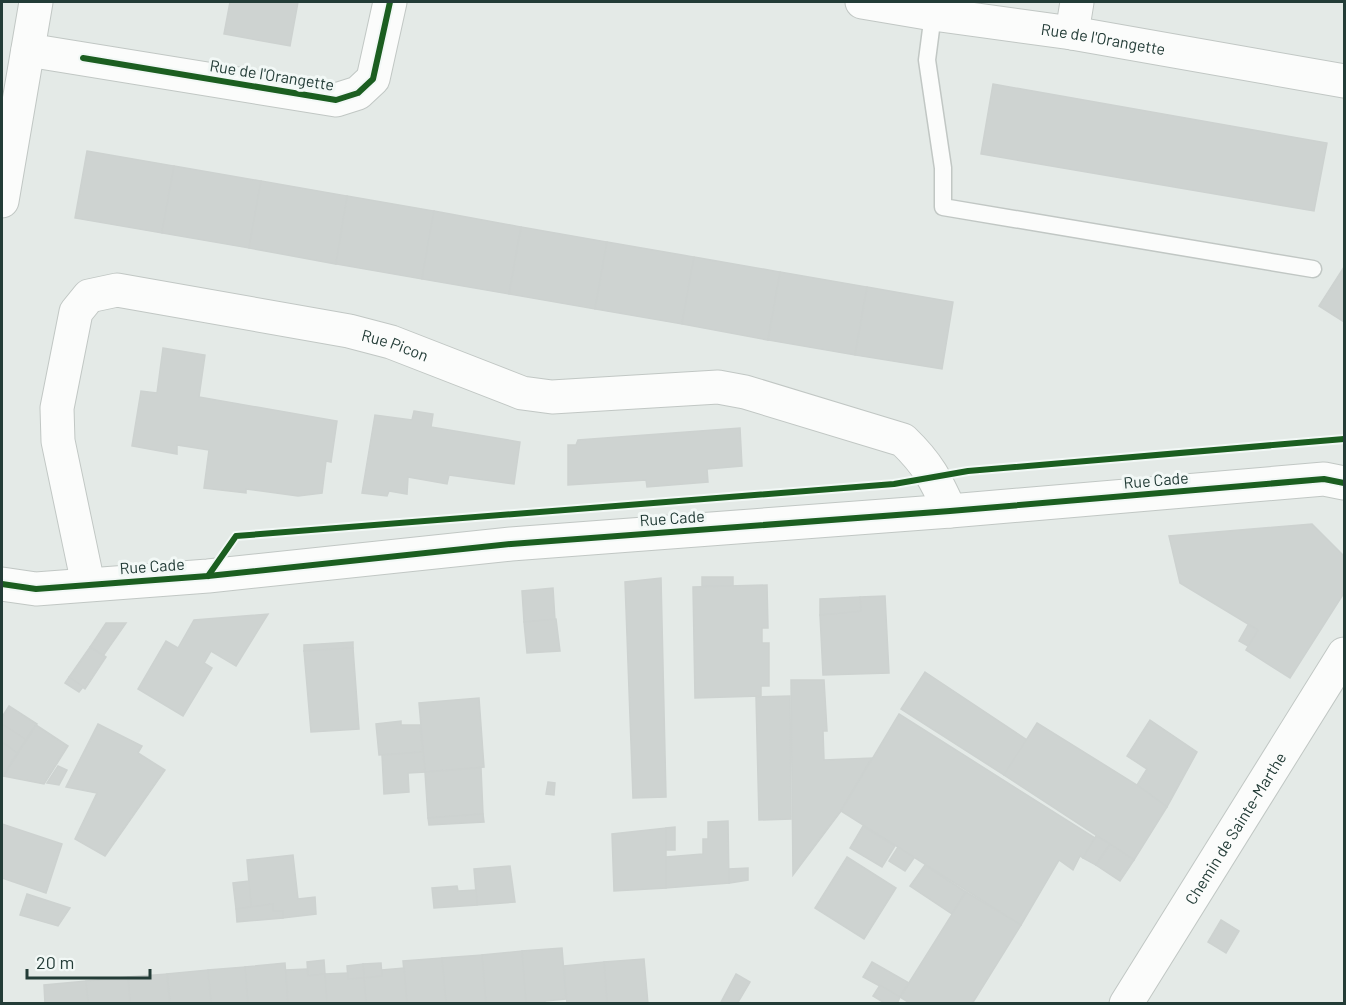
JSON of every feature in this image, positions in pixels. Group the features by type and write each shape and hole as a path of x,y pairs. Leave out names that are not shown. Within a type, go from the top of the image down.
{"street":[{"path":"2,201 36,2"},
{"name":"Rue de l'Orangette","path":"28,50 336,100 358,93 373,79 390,2"},
{"name":"Rue de l'Orangette","path":"862,2 1072,33 1344,81"},
{"path":"1072,33 1077,2"},
{"name":"Rue Picon","path":"88,584 58,441 57,408 76,312 89,296 117,290 349,331 391,342 522,393 552,398 718,387 745,392 903,441 921,457 935,478 950,511"},
{"name":"Rue Cade","path":"2,584 36,589 208,576 511,544 950,511 1324,479 1344,483"},
{"name":"Rue Cade","path":"2,605 36,589"},
{"name":"Chemin de Sainte-Marthe","path":"1126,1004 1344,654"}],"lane":[{"path":"933,14 927,60 943,168 943,207 1313,269"}],"building":[{"path":"230,2 298,2 290,46 224,34"},
{"path":"993,84 1327,143 1314,211 981,154"},
{"path":"87,151 174,166 162,233 75,218"},
{"path":"174,166 261,181 249,248 162,233"},
{"path":"261,181 347,196 336,264 249,248"},
{"path":"347,196 434,211 422,279 336,264"},
{"path":"434,211 521,227 509,294 422,279"},
{"path":"521,227 607,242 595,309 509,294"},
{"path":"607,242 694,257 682,324 595,309"},
{"path":"694,257 780,272 768,340 682,324"},
{"path":"1344,267 1344,322 1319,306"},
{"path":"780,272 867,287 855,355 768,340"},
{"path":"867,287 953,302 942,369 855,355"},
{"path":"163,348 205,355 199,397 337,421 331,462 326,461 322,493 298,496 246,489 246,493 204,488 209,450 177,445 177,454 132,446 141,391 157,393"},
{"path":"414,411 433,414 431,427 520,442 514,484 449,475 447,484 408,477 407,494 389,491 387,496 362,493 375,415 412,420"},
{"path":"740,428 742,466 707,469 708,482 647,487 646,480 568,485 568,445 576,445 578,440"},
{"path":"1312,524 1344,556 1344,593 1290,678 1246,650 1258,630 1180,583 1169,536"},
{"path":"702,577 733,577 733,586 702,586"},
{"path":"661,578 666,797 633,798 625,582"},
{"path":"767,585 768,628 762,628 762,643 769,643 769,686 761,686 761,696 695,698 693,587"},
{"path":"553,588 555,620 524,622 522,591"},
{"path":"885,596 889,673 823,675 820,615 861,611 860,597"},
{"path":"860,597 861,611 820,615 820,599"},
{"path":"268,614 236,666 211,651 204,663 212,668 183,716 138,689 166,641 178,648 194,620"},
{"path":"556,619 560,651 527,653 524,622"},
{"path":"106,623 126,623 103,656 90,647"},
{"path":"1248,625 1258,630 1248,646 1239,641"},
{"path":"353,642 353,648 304,651 304,645"},
{"path":"90,647 106,657 85,689 69,677"},
{"path":"353,648 359,729 311,732 304,651"},
{"path":"925,672 1027,740 1004,775 901,709"},
{"path":"69,677 83,687 79,692 65,683"},
{"path":"791,680 824,680 827,731 823,731 824,760 872,758 841,811 793,875"},
{"path":"790,696 791,819 759,820 756,697"},
{"path":"479,698 484,767 425,772 419,703"},
{"path":"9,706 37,724 26,740 2,724 2,717"},
{"path":"899,714 1095,838 1083,858 1080,856 1073,870 1059,860 1021,925 841,811"},
{"path":"1150,720 1197,752 1167,807 1137,785 1147,769 1127,756"},
{"path":"401,721 401,725 420,725 423,752 379,755 376,724"},
{"path":"1037,723 1137,785 1167,807 1134,860 1004,775"},
{"path":"2,724 26,740 17,753 2,742"},
{"path":"98,724 142,746 138,753 165,770 105,856 75,839 97,793 66,787"},
{"path":"36,725 68,746 44,784 3,776"},
{"path":"2,742 17,753 3,776 2,775"},
{"path":"423,752 425,772 408,773 409,792 384,794 382,755"},
{"path":"58,766 67,770 59,785 47,783"},
{"path":"481,768 483,814 428,818 425,772"},
{"path":"548,782 555,783 554,795 546,794"},
{"path":"483,814 484,822 429,825 428,818"},
{"path":"728,821 729,883 666,888 666,857 703,854 703,839 708,839 708,822"},
{"path":"2,824 62,844 46,893 2,878"},
{"path":"863,826 895,846 882,867 850,848"},
{"path":"675,827 675,850 666,850 666,828"},
{"path":"666,828 666,888 614,891 612,834"},
{"path":"1096,836 1110,844 1096,865 1083,858"},
{"path":"1110,844 1134,860 1120,881 1096,865"},
{"path":"898,847 914,858 905,871 889,861"},
{"path":"293,855 298,899 315,897 316,914 283,918 283,911 273,911 273,904 251,907 247,860"},
{"path":"847,857 896,888 864,939 815,908"},
{"path":"925,865 966,892 952,914 910,886"},
{"path":"510,866 515,902 477,905 474,869"},
{"path":"748,868 748,880 729,883 729,869"},
{"path":"249,881 251,907 236,909 233,883"},
{"path":"457,886 458,891 476,890 477,905 434,908 432,888"},
{"path":"966,892 1021,925 972,1004 911,1004 900,997"},
{"path":"27,894 70,908 58,926 20,915"},
{"path":"273,904 273,911 283,911 283,918 237,922 236,909"},
{"path":"1221,920 1239,931 1226,953 1208,942"},
{"path":"562,948 566,999 545,1001 545,1004 526,1004 522,951"},
{"path":"522,951 526,1004 486,1004 482,955"},
{"path":"482,955 486,1004 446,1004 442,958"},
{"path":"442,958 446,1004 407,1004 403,961"},
{"path":"644,959 648,1004 607,1004 604,962"},
{"path":"324,960 325,974 308,976 307,962"},
{"path":"604,962 607,1004 567,1004 564,966"},
{"path":"872,962 909,983 900,997 863,977"},
{"path":"285,963 288,1004 248,1004 245,967"},
{"path":"381,963 382,976 364,978 363,964"},
{"path":"363,964 364,978 348,979 347,966"},
{"path":"245,967 248,1004 211,1004 208,970"},
{"path":"404,968 407,1004 366,1004 364,978 382,976 382,970"},
{"path":"307,969 308,976 325,974 327,1004 288,1004 286,970"},
{"path":"208,970 211,1004 170,1004 167,974"},
{"path":"348,973 348,979 364,978 366,1004 327,1004 325,974"},
{"path":"167,974 170,1004 130,1004 128,977"},
{"path":"736,974 750,982 737,1004 720,1004"},
{"path":"128,977 130,1004 88,1004 86,981"},
{"path":"86,981 88,1004 45,1004 44,985"},
{"path":"880,985 900,997 897,1004 886,1004 873,996"}],"cycle path":[{"path":"83,58 336,100 358,93 373,79 390,2"},
{"path":"208,576 236,536 894,484 968,471 1344,439"},
{"path":"2,584 36,589 208,576 511,544 950,511 1324,479 1344,483"}]}
